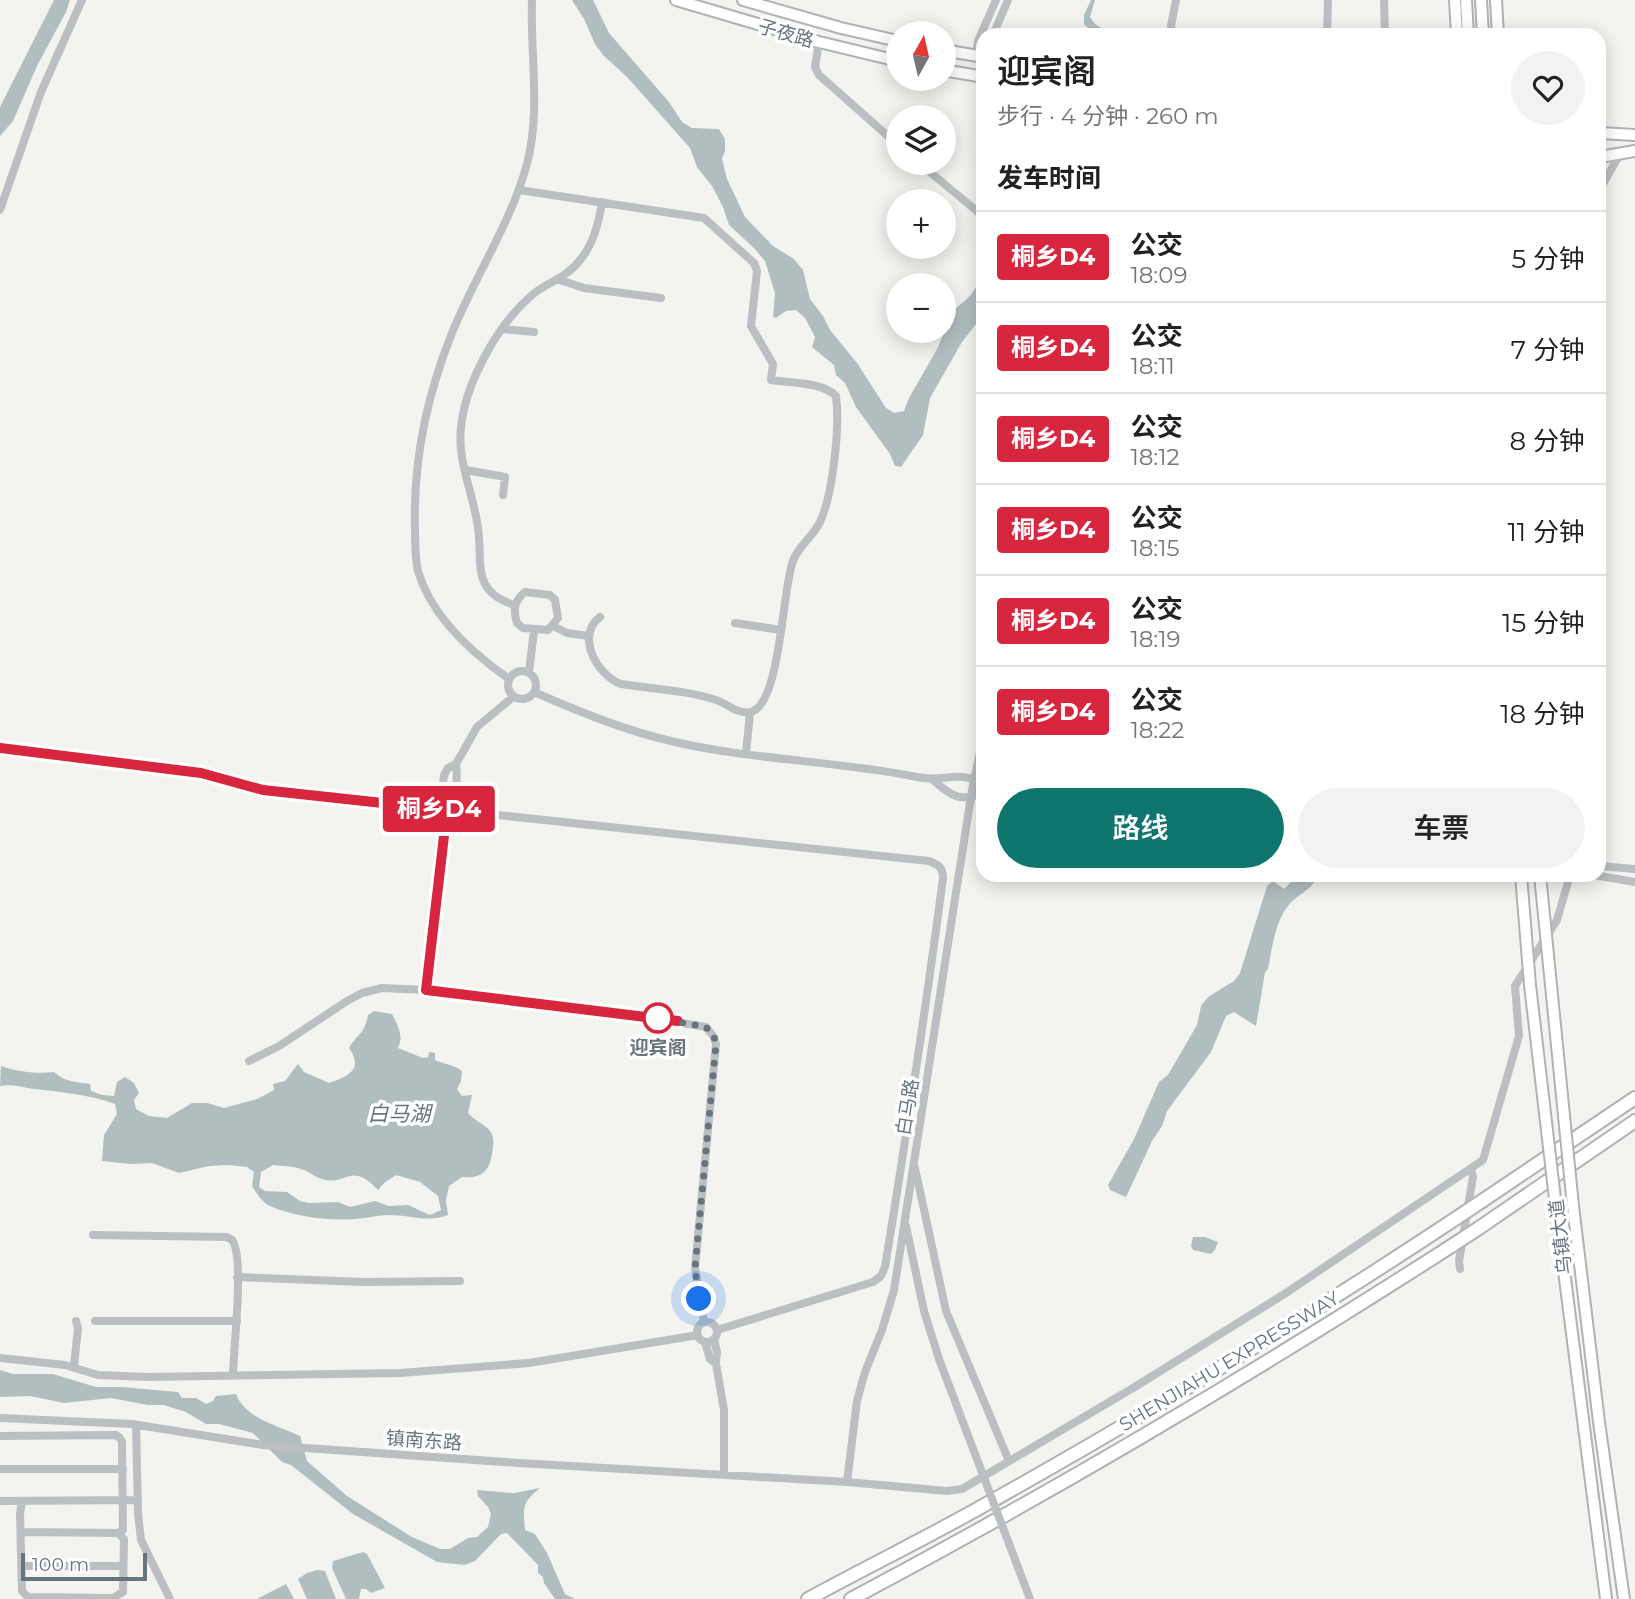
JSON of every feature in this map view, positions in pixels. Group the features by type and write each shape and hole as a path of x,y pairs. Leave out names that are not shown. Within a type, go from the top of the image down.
{"highway":[{"name":"SHENJIAHU EXPRESSWAY","path":"808,1599 1015,1488 1320,1308 1635,1098"},
{"name":"SHENJIAHU EXPRESSWAY","path":"850,1599 1036,1499 1330,1324 1479,1228 1635,1121"}],"main road":[{"name":"子夜路","path":"676,0 819,42 886,58"},
{"name":"子夜路","path":"743,0 886,38"},
{"path":"1455,0 1457,28"},
{"path":"1466,0 1468,28"},
{"path":"1480,0 1482,28"},
{"path":"1496,0 1498,28"},
{"path":"956,52 976,56"},
{"path":"956,72 976,76"},
{"path":"1606,133 1635,135"},
{"path":"1606,156 1635,150"},
{"name":"乌镇大道","path":"1522,882 1535,1026 1606,1599"},
{"name":"乌镇大道","path":"1541,882 1573,1206 1599,1422 1624,1597"}],"street":[{"path":"0,209 41,92 82,0"},
{"path":"509,679 466,644 442,617 431,598 419,573 415,551 414,510 421,438 437,374 452,332 519,190 528,161 534,127 532,0"},
{"path":"984,28 996,0"},
{"path":"996,28 1008,0"},
{"path":"1171,28 1176,0"},
{"path":"1327,28 1328,0"},
{"path":"1384,0 1385,28"},
{"path":"819,42 816,67 819,75 886,134"},
{"path":"1606,178 1620,154"},
{"path":"934,175 976,209"},
{"path":"519,190 704,218 754,262 757,271 751,326 773,364 771,380 831,390 836,396 835,455 827,505 819,525 793,561 770,686 764,699 750,712 746,753"},
{"path":"514,605 493,596 481,578 477,521 461,444 464,412 478,370 503,329 533,294 568,272 589,247 603,202"},
{"path":"557,279 584,288 661,298"},
{"path":"503,329 534,332"},
{"path":"466,470 505,477 503,495"},
{"path":"525,592 550,595 558,607 558,618 553,626 548,630 523,628 517,623 514,605 518,597 525,592"},
{"path":"600,617 591,627 589,636 593,658 612,681 705,697 743,712 750,712"},
{"path":"736,623 781,629"},
{"path":"553,626 567,633 589,636"},
{"path":"528,673 534,630"},
{"path":"515,672 528,673 535,679 534,692 523,700 513,697 508,689 509,679 515,672"},
{"path":"534,692 644,735 710,749 887,771 934,780 961,775 974,779"},
{"path":"447,810 441,800 444,775 456,764 477,727 513,697"},
{"path":"0,748 201,773 263,790 929,861 943,870 907,1132 885,1267 881,1276 873,1282 708,1336 572,1357 458,1370 148,1377 98,1374 74,1366 0,1358"},
{"path":"426,990 447,810 453,801 456,764"},
{"name":"白马路","path":"847,1482 864,1372 882,1330 894,1290 976,770"},
{"path":"934,780 950,794 971,798 976,796"},
{"path":"442,786 455,787"},
{"path":"1606,867 1635,869"},
{"path":"1606,877 1635,882"},
{"path":"1461,1269 1459,1261 1473,1177 1471,1169 1486,1155 1518,1042 1520,1021 1515,986 1557,920 1568,882"},
{"path":"249,1061 279,1046 333,1009 362,993 382,988 426,990 699,1024 711,1031 716,1044 695,1268 704,1322"},
{"path":"914,1164 947,1311 1009,1461"},
{"name":"镇南东路","path":"0,1418 136,1425 263,1445 954,1491 1009,1461 1286,1293 1471,1169"},
{"path":"905,1220 921,1299 939,1359 1030,1599"},
{"path":"93,1235 227,1237 235,1244 237,1321 233,1376"},
{"path":"237,1277 364,1282 460,1280"},
{"path":"74,1366 78,1328 76,1321"},
{"path":"95,1321 237,1321"},
{"path":"704,1322 698,1329 708,1336"},
{"path":"704,1322 711,1323 708,1336 710,1359 716,1364 724,1410 724,1475"},
{"path":"136,1425 141,1540 170,1599"},
{"path":"0,1436 116,1436 122,1443 123,1530 118,1533 21,1532"},
{"path":"0,1469 123,1469"},
{"path":"0,1501 138,1500"},
{"path":"22,1501 22,1566 24,1595 28,1597 63,1599 120,1596 123,1592 124,1539 118,1533"},
{"path":"22,1566 123,1566"}],"water":[{"path":"54,0 70,0 13,121 0,136 0,107"},
{"path":"572,0 593,0 609,33 669,102 682,122 692,128 719,129 725,139 722,159 727,179 745,217 773,246 794,259 803,270 810,299 886,408 894,413 904,411 940,343 956,343 956,308 976,287 976,324 962,342 930,398 923,435 901,467 895,466 890,454 856,407 845,383 836,375 834,365 812,347 815,337 805,318 796,310 773,317 775,293 765,261 729,225 723,207 712,186 697,167 690,148 595,44"},
{"path":"1091,0 1095,0 1090,17 1101,28 1088,28 1084,24 1084,15"},
{"path":"1274,882 1284,889 1291,882 1314,882 1288,906 1280,920 1265,972 1256,1026 1234,1012 1226,1016 1211,1052 1167,1111 1126,1197 1110,1190 1108,1185 1134,1139 1159,1082 1168,1075 1197,1025 1201,1006 1208,997 1234,981 1240,973 1267,886"},
{"name":"白马湖","path":"374,1011 392,1014 400,1035 398,1048 423,1058 428,1057 429,1052 435,1053 435,1060 462,1071 457,1089 462,1096 472,1095 468,1113 492,1134 493,1147 487,1169 474,1177 462,1177 449,1186 446,1200 448,1215 426,1219 389,1215 324,1219 290,1213 270,1206 252,1186 254,1172 247,1167 209,1166 179,1173 152,1163 102,1161 104,1135 117,1114 115,1104 74,1094 0,1086 1,1066 27,1072 54,1072 66,1080 90,1084 91,1091 102,1095 114,1096 117,1082 125,1077 134,1083 139,1093 134,1100 136,1109 149,1116 167,1118 192,1103 207,1103 224,1108 257,1099 274,1090 273,1084 285,1081 298,1064 304,1072 329,1083 348,1075 355,1062 349,1048 363,1030 368,1015","holes":["273,1165 298,1168 330,1181 355,1175 369,1181 378,1190 396,1175 420,1182 438,1196 441,1210 430,1215 408,1205 389,1206 375,1201 350,1207 338,1202 300,1201 287,1192 265,1191 259,1187 261,1172"]},
{"path":"1193,1237 1205,1237 1218,1242 1215,1250 1211,1254 1193,1250"},
{"path":"0,1370 13,1374 53,1374 96,1387 178,1392 182,1398 196,1398 206,1404 216,1396 236,1394 247,1410 300,1436 307,1461 347,1496 412,1537 440,1549 450,1549 468,1538 477,1537 488,1527 491,1514 478,1496 477,1490 514,1493 540,1488 525,1506 525,1530 535,1534 547,1553 565,1594 575,1599 555,1599 538,1573 538,1565 507,1533 501,1534 475,1561 465,1565 437,1562 353,1514 291,1465 282,1462 253,1433 219,1424 206,1424 186,1412 164,1405 111,1398 64,1403 30,1396 0,1397"},
{"path":"363,1552 367,1554 385,1588 371,1593 361,1589 359,1599 346,1599 332,1568 333,1561"},
{"path":"317,1570 325,1571 336,1599 307,1599 298,1579"},
{"path":"286,1584 294,1599 257,1599"}],"bus line":[{"name":"桐乡D4","path":"0,748 201,773 263,790 447,810 426,990 678,1021"}],"place":[{"name":"迎宾阁","path":"658,1018"}],"route":[{"path":"658,1018 706,1027 711,1031 716,1044 697,1233 695,1279 699,1299"}]}
